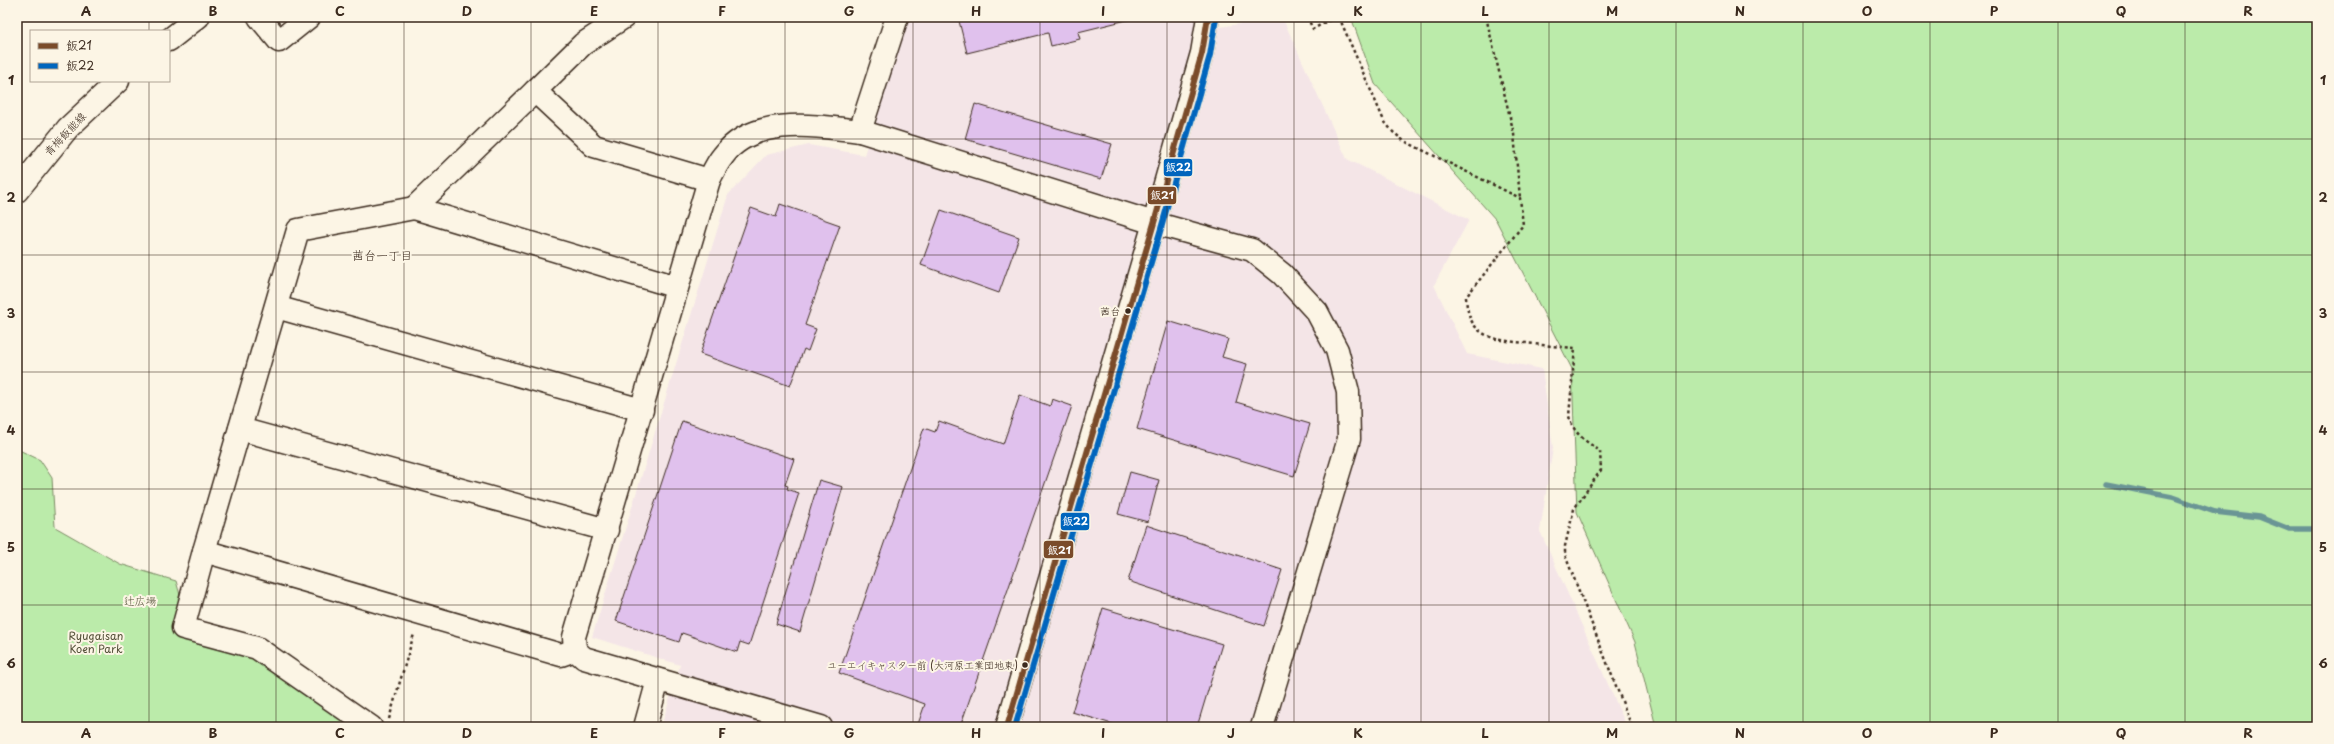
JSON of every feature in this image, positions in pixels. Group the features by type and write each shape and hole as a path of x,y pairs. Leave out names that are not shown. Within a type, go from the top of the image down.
{"street":[{"path":"170,39 198,17"},
{"path":"259,17 279,41 309,17"},
{"path":"414,208 583,44 624,17"},
{"path":"860,131 897,17"},
{"path":"1007,727 1154,223 1202,53 1208,17"},
{"name":"青梅飯能線","path":"17,191 68,128 117,82"},
{"path":"535,91 594,146 709,180"},
{"path":"821,727 584,658 575,650 574,637 709,180 723,155 747,136 776,127 815,126 860,131 1154,223 1252,250 1282,274 1318,312 1337,350 1348,392 1349,439 1262,727"},
{"path":"371,727 257,648 183,628 298,230 414,208 677,287"},
{"path":"276,307 642,410"},
{"path":"240,429 606,530"},
{"path":"204,551 561,655 575,650"},
{"path":"645,727 658,680"}],"path":[{"path":"1307,17 1313,29 1335,17"},
{"path":"1339,17 1384,121 1392,132 1404,141 1520,198"},
{"path":"1486,17 1514,134 1523,226 1466,297 1467,312 1477,330 1496,340 1575,348 1569,416 1571,427 1578,435 1600,451 1601,470 1574,509 1565,546 1565,555 1632,727"},
{"path":"387,727 420,614"}],"shaded area":[{"path":"909,17 1203,17 1202,30 1282,17 1347,159 1469,220 1434,285 1467,354 1542,369 1553,448 1540,531 1627,727 661,727 680,665 592,637 728,195 766,155 809,145 864,155"}],"green space":[{"path":"1351,17 2317,17 2317,727 1656,727 1635,642 1577,512 1572,369 1496,220 1375,84"},
{"name":"Ryugaisan Koen Park","path":"17,449 40,460 52,478 55,527 120,564 176,581 182,602 179,610 258,658 357,727 17,727"}],"building":[{"path":"958,17 1139,17 1078,32 1080,39 1051,46 1048,33 967,53"},
{"path":"975,104 1112,144 1101,179 965,139"},
{"path":"780,204 840,225 805,325 816,329 808,351 804,349 790,386 700,354 751,208 776,217"},
{"path":"941,210 1019,237 999,293 921,265"},
{"path":"1168,321 1228,339 1222,357 1247,364 1236,402 1310,424 1294,476 1137,429"},
{"path":"1020,395 1050,406 1052,399 1072,406 960,727 917,727 925,704 839,673 924,428 935,432 939,421 1003,444"},
{"path":"682,421 794,459 785,485 788,486 787,489 799,493 749,645 740,642 737,652 682,633 679,642 616,621"},
{"path":"1130,472 1159,480 1148,522 1118,514"},
{"path":"819,480 843,487 800,632 776,624"},
{"path":"1146,525 1282,570 1264,626 1128,581"},
{"path":"1103,608 1222,644 1197,727 1122,727 1072,712"}],"waterway":[{"path":"2106,484 2172,497 2215,512 2259,517 2289,529 2317,529"}],"transit line":[{"name":"飯21","path":"1007,727 1154,223 1202,53 1208,17"},
{"name":"飯22","path":"1015,727 1162,225 1210,55 1216,18"}],"place":[{"name":"茜台","path":"1128,311"},
{"name":"ユーエイキャスター前 (大河原工業団地東)","path":"1025,665"}],"district":[{"name":"茜台一丁目","path":"382,256"}],"park label":[{"name":"辻広場","path":"140,601"}]}
